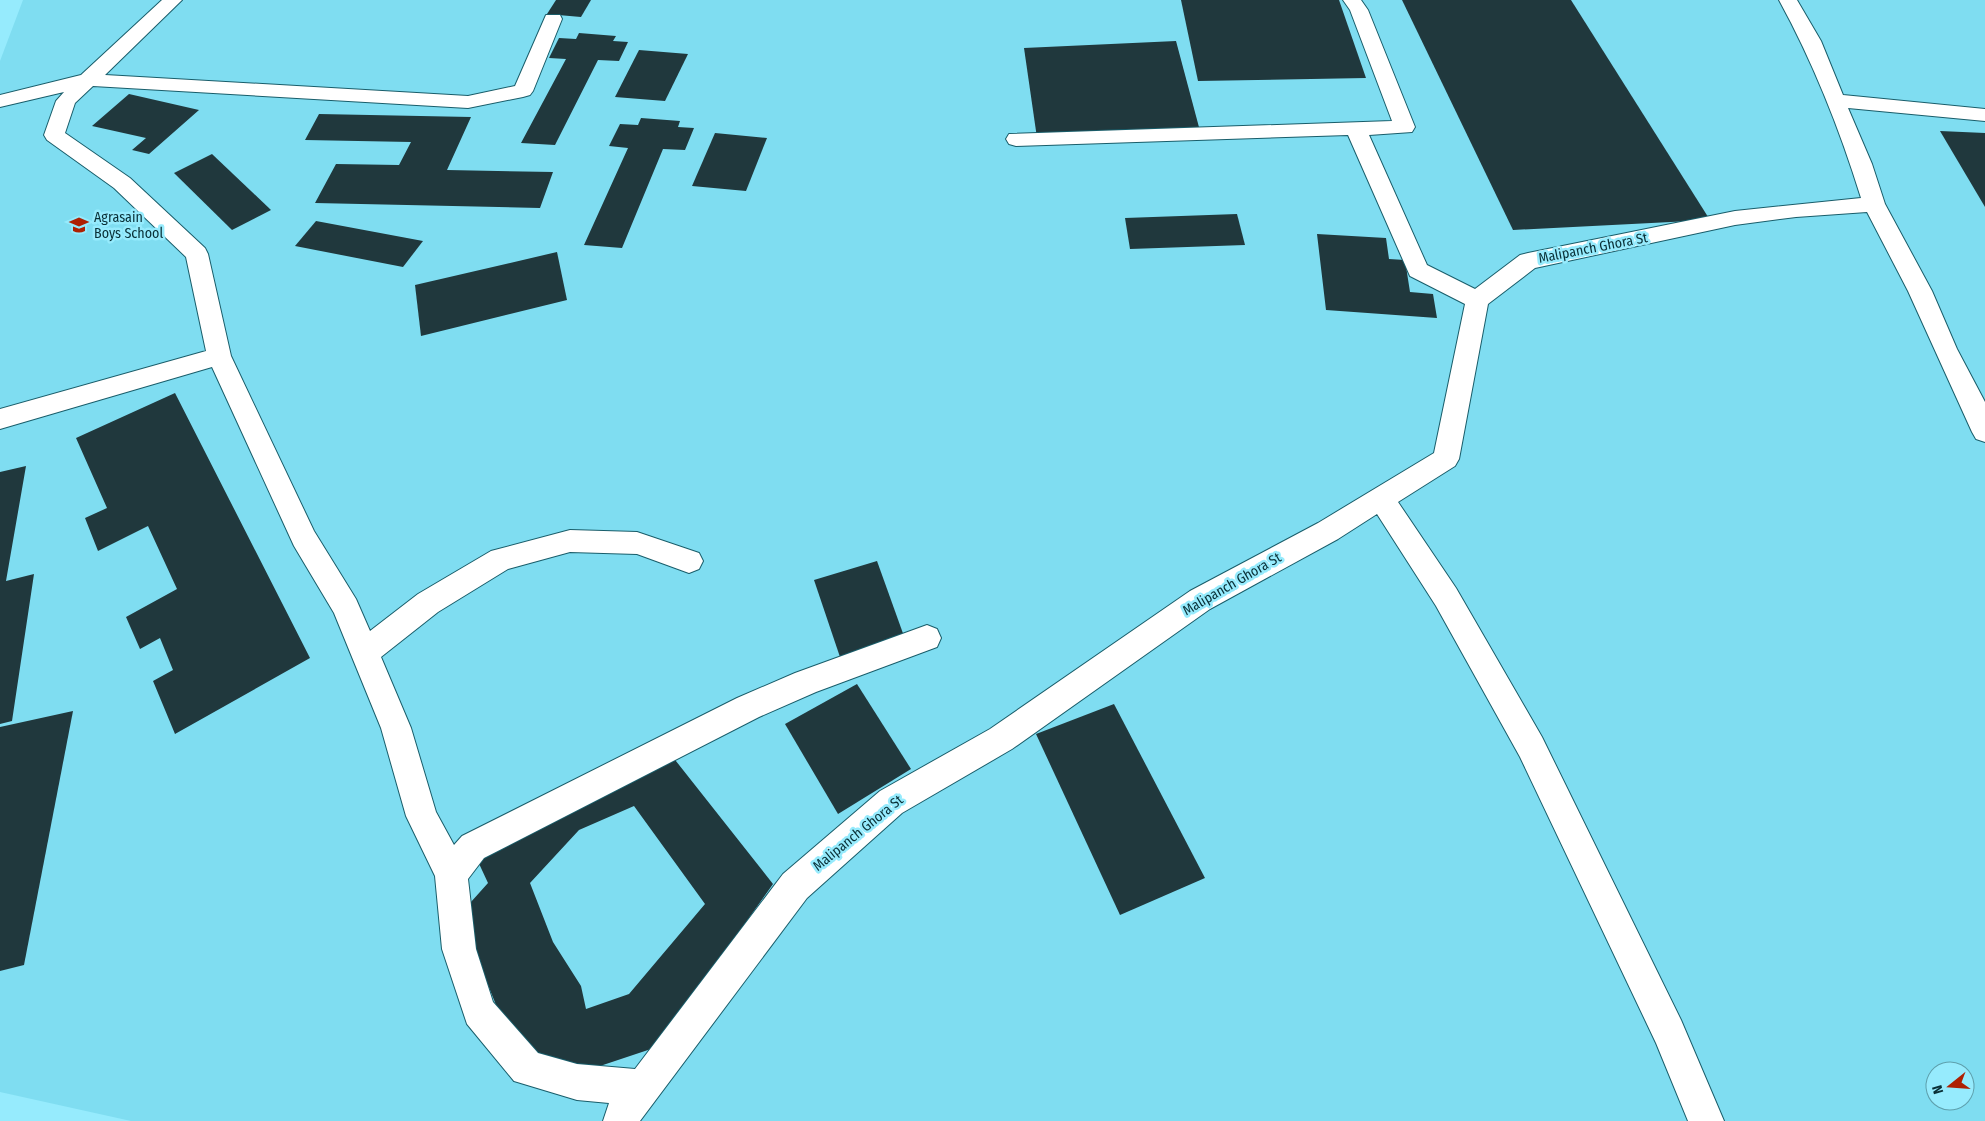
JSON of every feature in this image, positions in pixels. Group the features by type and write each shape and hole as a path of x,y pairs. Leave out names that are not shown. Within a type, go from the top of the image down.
{"street":[{"path":"173,0 66,101 54,135 122,183 197,254 219,356 304,538 346,608 396,728 422,816 451,874 459,949 479,1012 527,1068 577,1082 643,1088"},
{"path":"1016,139 1232,134 1355,127 1405,127 1359,10 1352,0"},
{"path":"1788,0 1811,41 1836,101 1874,204 1920,292 1945,349 1970,396 1985,432"},
{"path":"0,101 88,80 468,102 523,90 553,19"},
{"path":"1836,101 1985,115"},
{"path":"1355,127 1418,270 1477,300"},
{"name":"Malipanch Ghora St","path":"622,1121 623,1114 795,886 891,802 1001,739 1112,659 1200,600 1328,530 1446,459 1477,300 1528,261 1735,218 1796,210 1874,204"},
{"path":"0,419 219,356"},
{"path":"1381,498 1446,597 1531,748 1670,1032 1706,1121"},
{"path":"364,653 428,603 501,559 570,541 637,543 689,561"},
{"path":"451,874 473,847 694,734 790,689 895,652 927,638"}],"shaded area":[{"path":"23,0 1985,0 1985,1121 131,1121 0,1092 0,61"}],"building":[{"path":"556,0 591,0 581,17 547,14"},
{"path":"1181,0 1339,0 1366,78 1198,81"},
{"path":"1402,0 1571,0 1710,220 1513,230"},
{"path":"579,33 616,36 613,41 628,42 619,61 598,60 555,145 521,143 566,59 549,58 559,38 576,39"},
{"path":"1176,41 1200,131 1037,138 1024,48"},
{"path":"639,50 688,54 665,101 615,97"},
{"path":"129,94 199,110 149,154 132,150 146,138 92,126"},
{"path":"319,114 471,117 447,170 553,172 540,208 315,203 336,164 399,165 411,142 305,140"},
{"path":"641,118 680,121 678,127 694,128 685,150 663,149 622,248 584,245 628,148 609,146 620,124 638,125"},
{"path":"1940,131 1985,133 1985,207"},
{"path":"715,133 767,138 746,191 692,186"},
{"path":"212,154 271,210 232,230 174,173"},
{"path":"1237,214 1245,245 1130,249 1125,218"},
{"path":"316,221 423,241 403,267 295,246"},
{"path":"1317,234 1386,238 1389,259 1405,260 1410,292 1433,294 1437,318 1326,310"},
{"path":"557,252 567,300 421,336 415,285"},
{"path":"175,393 310,658 175,734 153,681 173,670 160,638 140,649 126,617 177,589 148,526 98,551 85,518 107,508 76,438"},
{"path":"26,466 6,581 34,574 12,721 0,724 0,472"},
{"path":"877,561 905,639 841,660 814,580"},
{"path":"857,684 911,769 838,814 785,724"},
{"path":"1114,704 1205,878 1120,915 1036,734"},
{"path":"73,711 24,965 0,971 0,727"},
{"path":"672,756 773,884 657,1047 576,1074 516,1054 479,963 462,912 488,883 475,855","holes":["634,806 705,904 629,994 586,1009 581,986 553,942 530,883 579,830"]}],"place":[{"name":"Agrasain Boys School","path":"79,225"}]}
